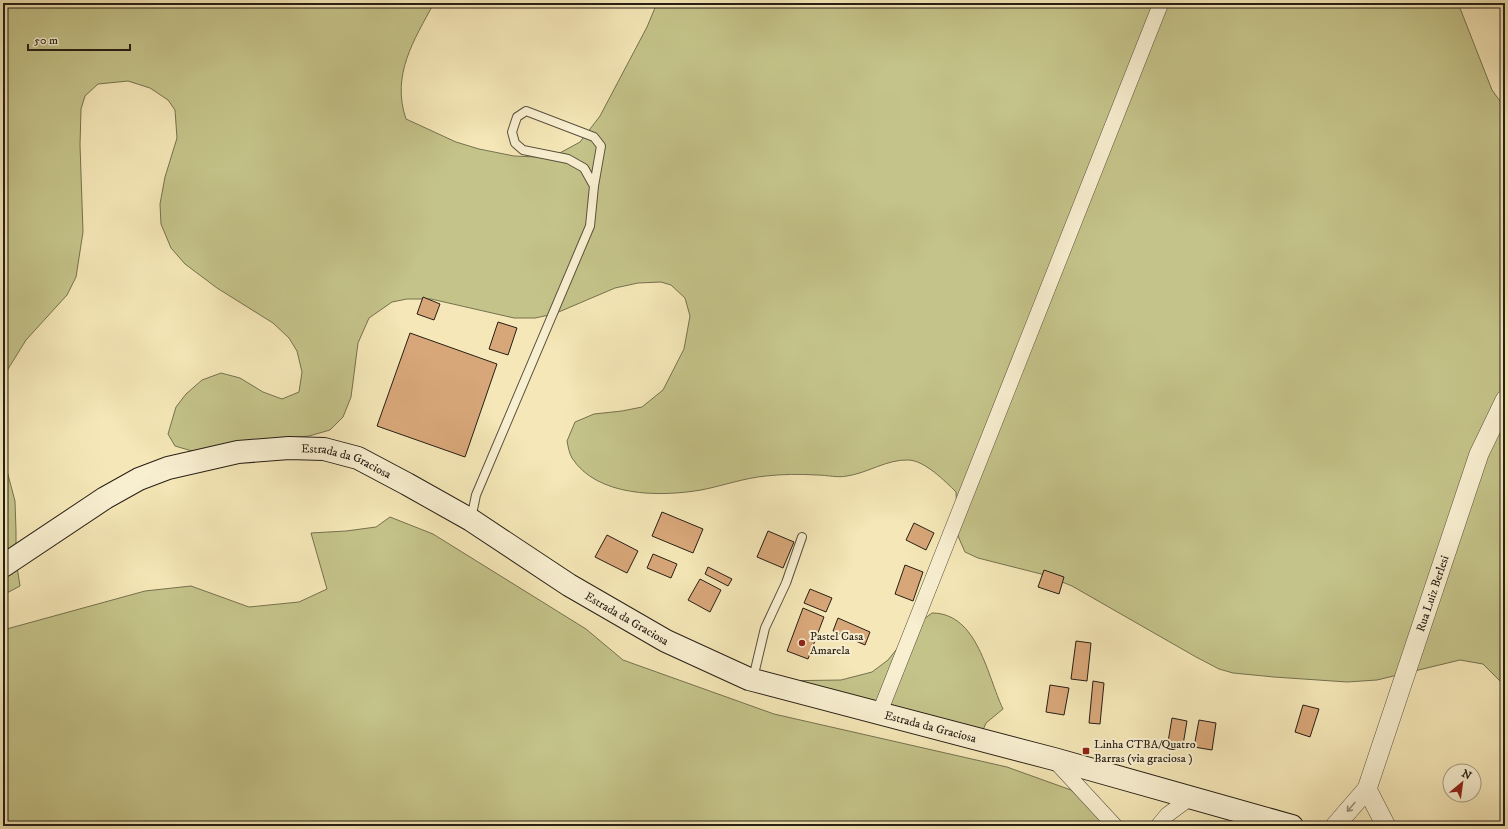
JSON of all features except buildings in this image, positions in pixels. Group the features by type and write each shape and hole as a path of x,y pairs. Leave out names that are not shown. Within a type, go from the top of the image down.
{"main road":[{"name":"Estrada da Graciosa","path":"3,566 105,498 139,480 168,468 238,452 289,448 324,449 358,458 407,484 471,520 569,585 666,641 749,679 1054,759 1292,826"}],"street":[{"path":"879,714 1161,3"},
{"name":"Rua Luiz Berlesi","path":"1335,826 1367,789 1479,454 1505,400"},
{"path":"1054,759 1115,826"},
{"path":"1367,789 1386,826"},
{"path":"1158,826 1166,815 1190,798"}],"lane":[{"path":"471,520 476,495 590,226 594,186 601,146 594,137 526,111 517,117 512,132 515,143 524,150 568,160 584,168 594,186"},
{"path":"749,679 755,670 765,628 786,583 802,537"}],"shaded area":[{"path":"3,3 434,3 412,44 403,73 401,88 402,103 406,119 456,142 479,149 514,156 537,157 558,154 580,142 600,116 647,27 657,3 1458,3 1492,90 1505,108 1505,688 1483,664 1460,660 1377,680 1347,682 1233,673 1219,669 1072,586 1045,575 978,558 965,552 958,536 956,492 934,472 915,461 901,460 844,477 804,474 772,475 750,478 701,490 685,492 649,493 630,491 613,487 597,480 583,471 570,454 567,441 575,422 594,414 642,407 663,390 684,349 690,316 685,298 671,285 661,282 638,283 615,288 554,314 535,318 514,318 431,299 407,299 392,302 369,318 358,343 351,397 343,417 330,430 309,436 250,442 209,450 192,451 175,446 168,434 176,407 186,394 202,380 221,373 240,378 263,392 282,399 299,392 302,372 297,351 289,338 273,323 217,288 185,264 171,248 161,224 160,204 165,177 177,138 175,110 168,100 150,88 128,81 98,84 85,96 81,109 80,145 83,232 76,277 67,295 26,340 8,369 3,386"},
{"path":"3,456 15,501 16,560 20,586 3,595"},
{"path":"390,517 433,534 586,629 623,660 774,714 1007,767 1071,790 1109,826 3,826 3,630 145,591 191,586 249,607 299,602 327,589 311,533 346,531 376,527"},
{"path":"932,613 948,616 960,623 979,649 986,664 1003,709 986,723 980,737 984,744 1030,764 868,716 772,681 841,680 872,672 888,660 916,625"}],"place":[{"name":"Pastel Casa Amarela","path":"802,643"},
{"name":"Linha CTBA/Quatro Barras (via graciosa )","path":"1086,751"}]}
